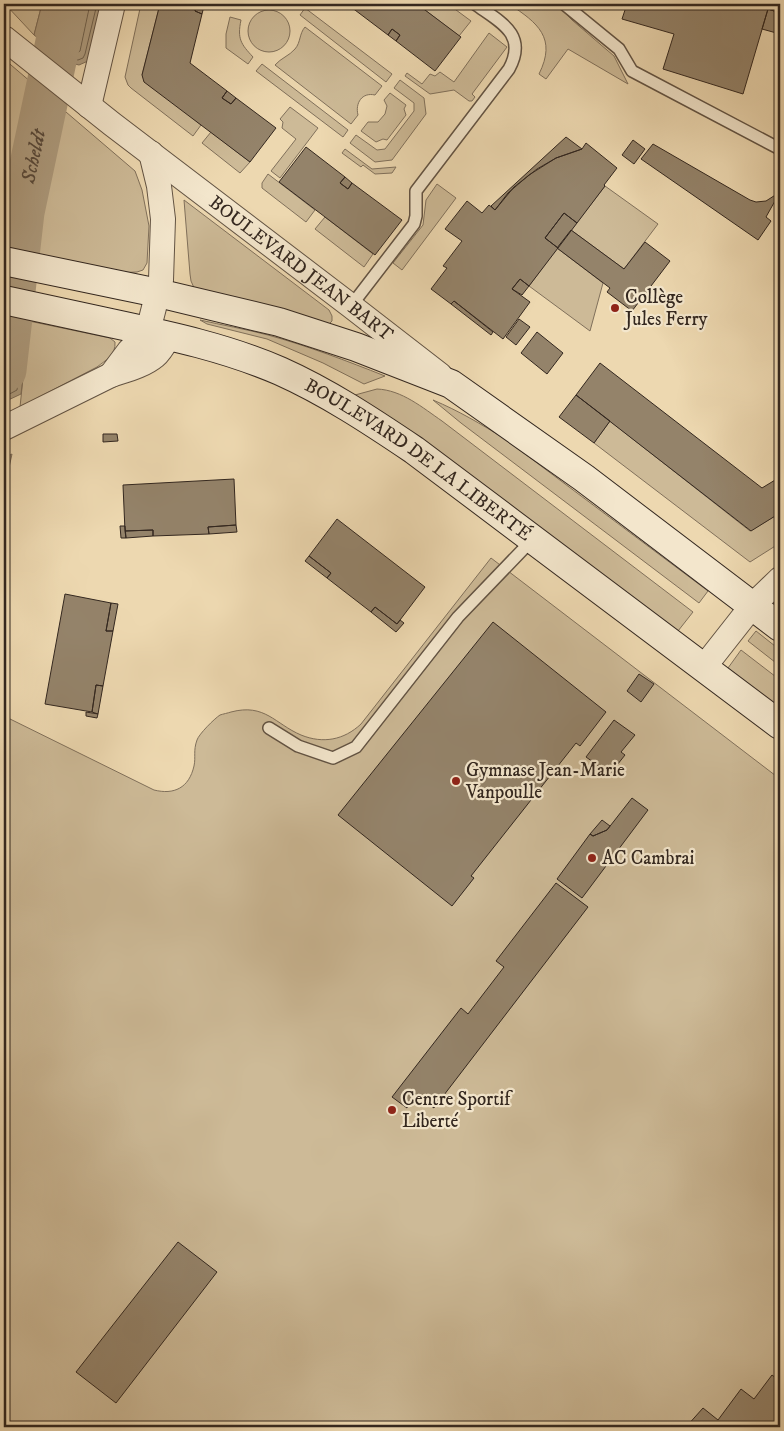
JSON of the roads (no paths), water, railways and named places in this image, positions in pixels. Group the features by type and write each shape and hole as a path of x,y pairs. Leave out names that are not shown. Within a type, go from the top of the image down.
{"main road":[{"path":"4,261 158,293 278,322 356,348 452,384 584,478 780,626"},
{"name":"BOULEVARD DE LA LIBERTÉ","path":"4,300 158,333 230,353 279,371 322,392 414,450 780,725"}],"street":[{"path":"84,102 113,4"},
{"name":"BOULEVARD JEAN BART","path":"12,44 84,102 452,384"},
{"path":"4,428 111,375 129,351 158,333 158,293 162,266 163,219 152,154"},
{"path":"704,667 752,606 780,579"}],"lane":[{"path":"351,306 414,224 416,216 416,191 514,60 516,50 512,33 475,4"},
{"path":"564,4 619,49 632,71 780,150"},
{"path":"269,728 298,746 333,758 356,747 458,617 533,539"}],"water":[{"path":"42,4 102,4 88,61 79,65 71,63 34,35"},
{"path":"33,84 61,107 47,178 13,172"},
{"path":"9,193 44,199 40,224 5,218"},
{"path":"4,324 28,329 21,394 4,402"},
{"path":"12,454 4,490 4,458"}],"waterway":[{"name":"Scheldt","path":"4,370 22,212 66,4"}],"place":[{"name":"Collège Jules Ferry","path":"615,308"},
{"name":"Gymnase Jean-Marie Vanpoulle","path":"456,781"},
{"name":"AC Cambrai","path":"592,858"},
{"name":"Centre Sportif Liberté","path":"392,1110"}]}
